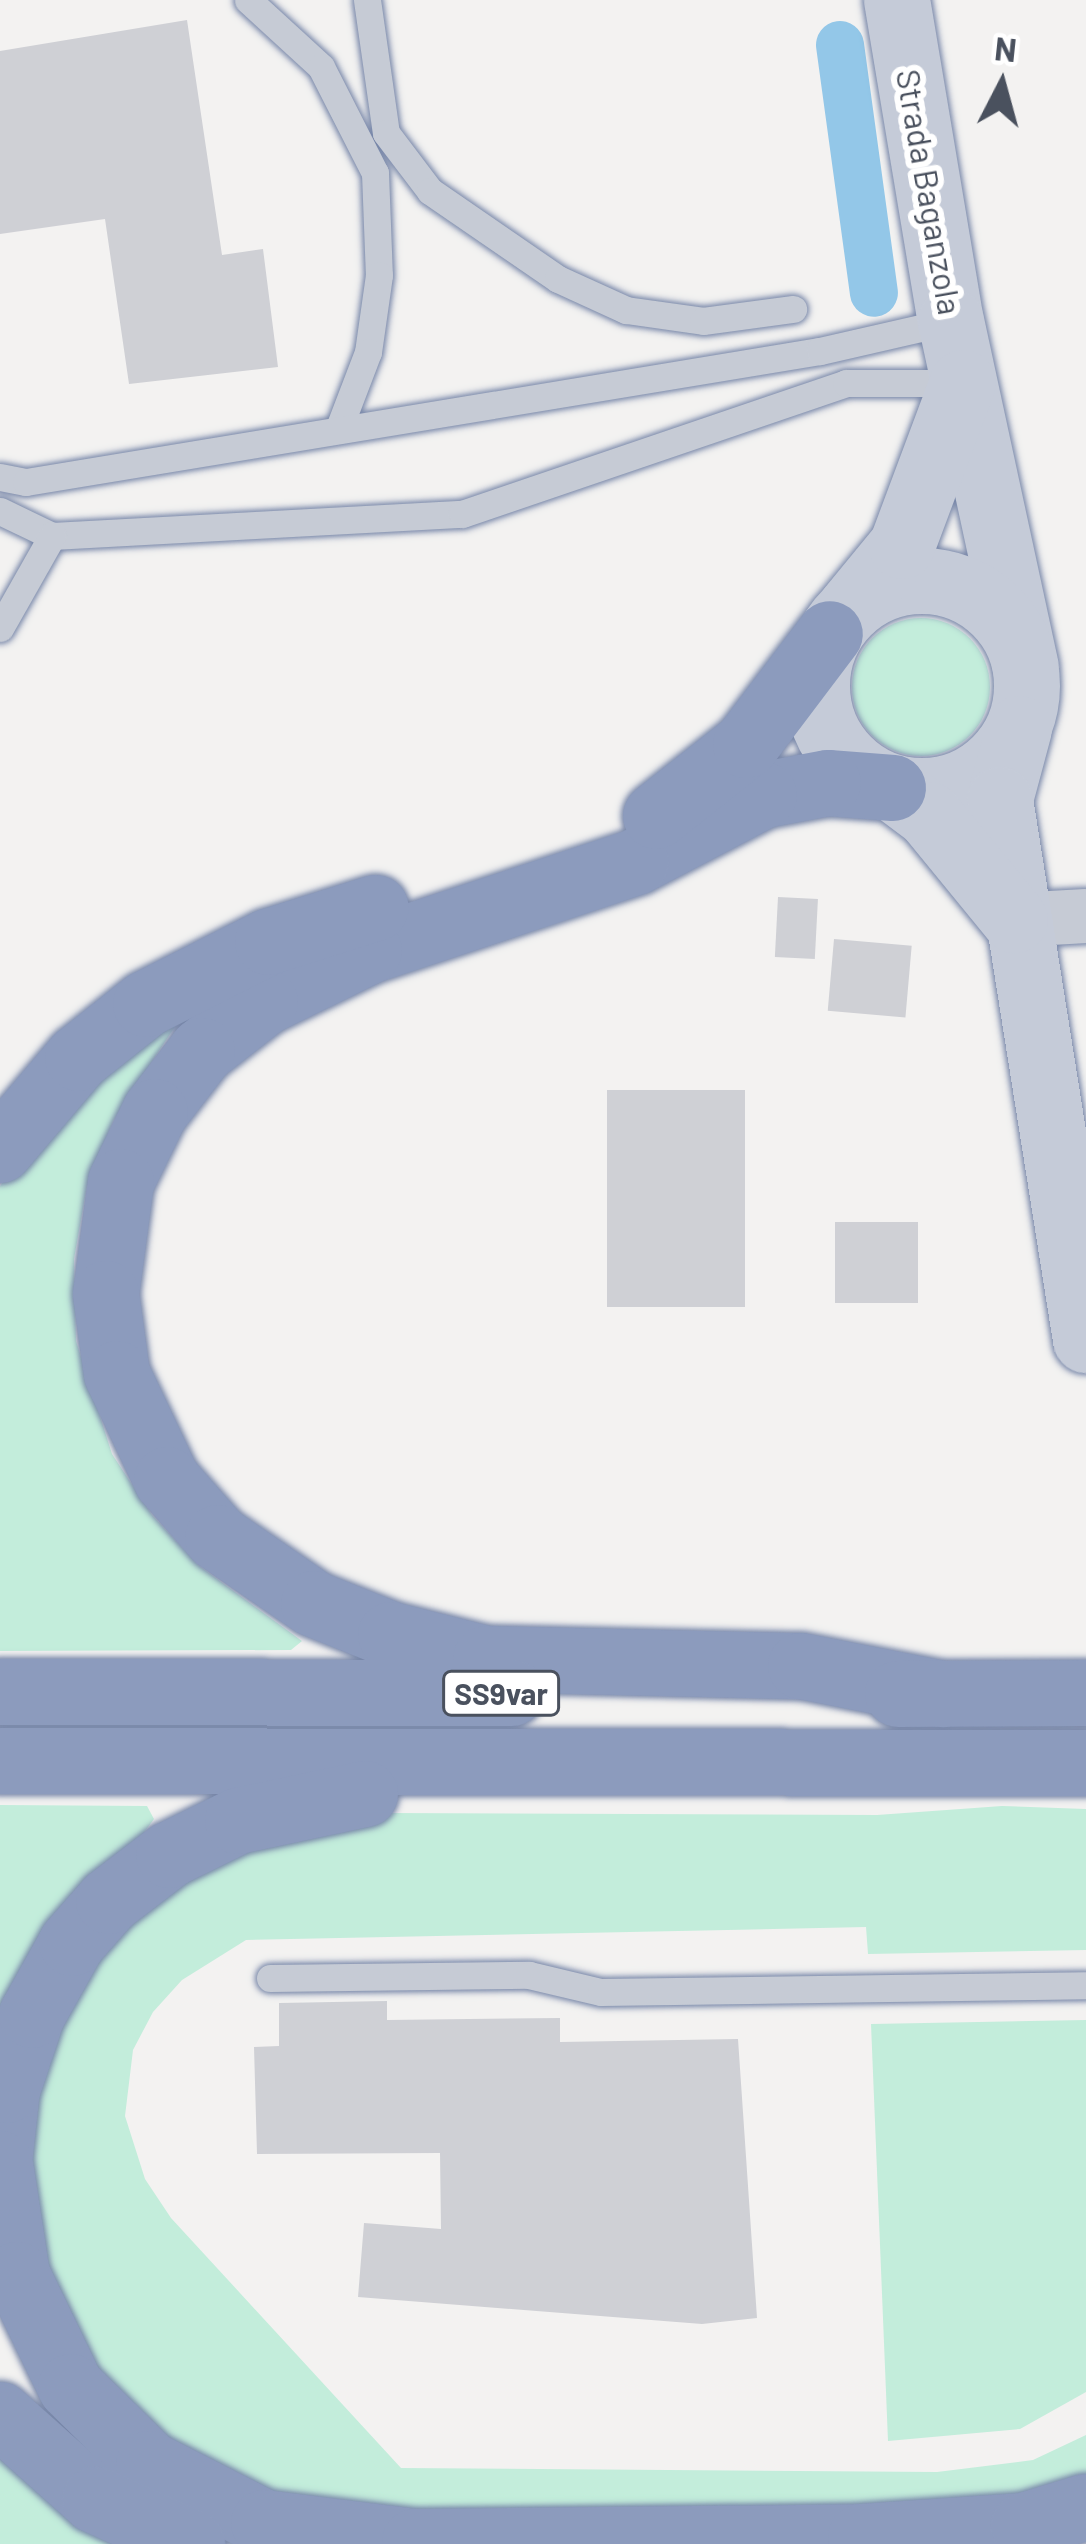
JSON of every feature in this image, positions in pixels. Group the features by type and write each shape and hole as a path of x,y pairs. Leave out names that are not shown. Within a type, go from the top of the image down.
{"highway":[{"path":"0,1150 78,1058 182,981 307,929 597,845 665,810 746,745 840,621"},
{"path":"893,788 828,783 764,795 636,862 368,950 265,1002 202,1052 154,1112 121,1182 106,1294 117,1374 167,1480 218,1538 314,1604 391,1635 486,1659 801,1666 972,1694"},
{"name":"SS9var","path":"0,1692 1086,1694"},
{"name":"SS9var","path":"0,1761 1086,1763"},
{"path":"0,2154 22,2040 72,1943 129,1883 211,1833 332,1796 720,1793 860,1762"},
{"path":"0,2164 17,2276 71,2387 149,2464 264,2523 415,2542 861,2537 1024,2526 1086,2507"},
{"path":"0,2415 95,2500 192,2544"}],"main road":[{"name":"Strada Baganzola","path":"897,0 951,320 1024,694 1000,800 1015,920 1086,1340"},
{"name":"Strada Baganzola","path":"963,383 902,546 840,621 816,683 826,733 848,762 929,815 1015,920"},
{"path":"840,621 914,581 964,590 1005,621 1024,694 993,765 963,784 893,788"}],"street":[{"path":"1015,920 1086,916"}],"lane":[{"path":"248,0 321,67 375,173 376,294 368,352 339,428"},
{"path":"367,0 386,133 430,191 558,279 626,310 703,321 793,309"},
{"path":"0,477 26,482 820,351 951,320"},
{"path":"0,511 52,536 462,514 846,382 963,383"},
{"path":"0,628 52,536"},
{"path":"270,1978 529,1975 601,1992 1086,1985"}],"green space":[{"path":"921,618 947,623 970,638 985,661 990,687 985,713 970,736 947,751 921,756 895,751 872,736 857,713 852,687 857,661 872,638 895,623"},
{"path":"176,1025 113,1121 87,1186 74,1259 76,1341 112,1454 152,1515 198,1565 302,1641 291,1650 0,1651 0,1186 47,1124 140,1035"},
{"path":"0,1805 147,1806 154,1819 0,2026"},
{"path":"1002,1806 1086,1809 1086,1950 868,1954 866,1927 246,1940 182,1980 153,2012 133,2050 125,2116 145,2179 171,2218 401,2468 937,2472 1033,2460 1086,2435 1086,2477 1006,2504 323,2519 165,2454 52,2312 23,2127 77,1974 208,1856 386,1813 877,1815"},
{"path":"1086,2020 1086,2392 1020,2429 888,2441 871,2024"},
{"path":"0,2453 134,2544 0,2544"}],"building":[{"path":"187,20 222,255 263,249 278,367 129,384 105,219 0,234 0,51"},
{"path":"778,897 818,899 815,959 775,957"},
{"path":"834,939 912,946 905,1018 828,1011"},
{"path":"607,1090 745,1090 745,1307 607,1307"},
{"path":"835,1222 918,1222 918,1303 835,1303"},
{"path":"387,2001 387,2020 560,2018 560,2042 738,2039 757,2318 702,2324 358,2297 364,2223 441,2229 440,2153 257,2154 254,2047 279,2046 279,2003"}],"waterway":[{"path":"840,45 874,293"}]}
